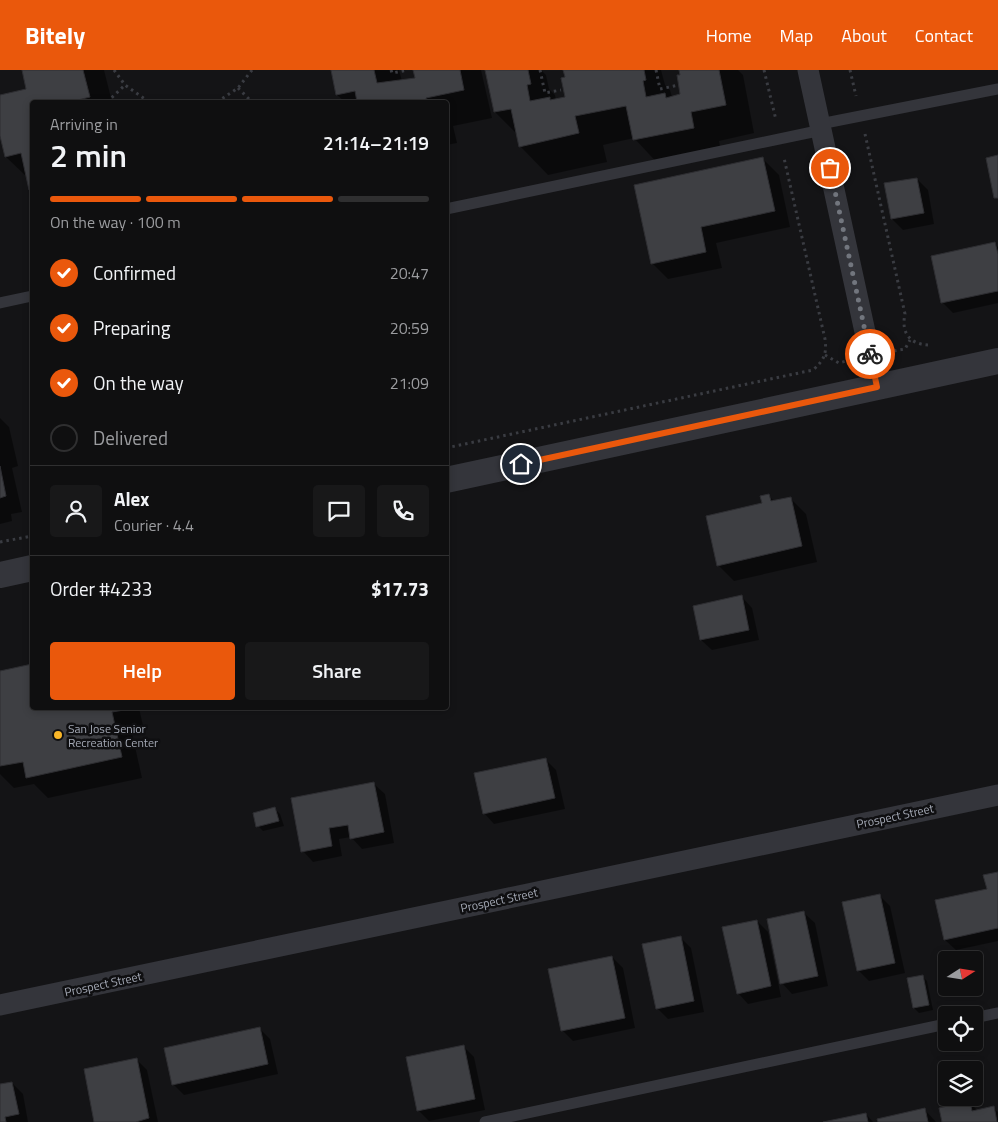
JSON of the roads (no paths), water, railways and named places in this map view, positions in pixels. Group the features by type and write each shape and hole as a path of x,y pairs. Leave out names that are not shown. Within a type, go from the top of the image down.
{"street":[{"path":"808,70 877,387"},
{"path":"449,479 998,361"},
{"path":"0,575 30,568"},
{"name":"Prospect Street","path":"0,1005 998,794"}],"lane":[{"path":"449,208 780,139 861,116 998,89"},
{"path":"0,303 30,296"},
{"path":"983,1016 998,1013"},
{"path":"485,1122 938,1026"}],"place":[{"name":"San Jose Senior Recreation Center","path":"58,735"}]}
